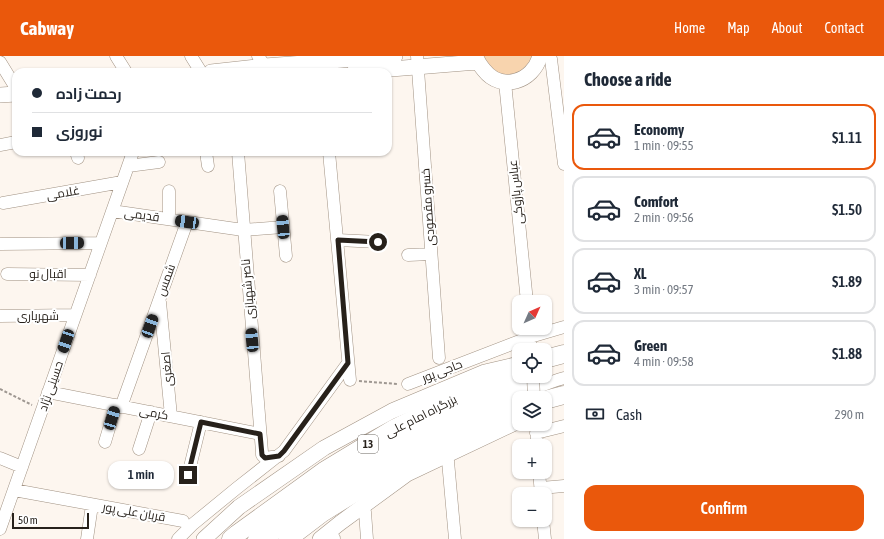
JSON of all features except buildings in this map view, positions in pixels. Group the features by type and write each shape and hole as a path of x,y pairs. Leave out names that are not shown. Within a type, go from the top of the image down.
{"highway":[{"path":"552,354 564,354"},
{"name":"بزرگراه امام علی","path":"230,539 324,470 395,428 473,390 512,373"},
{"path":"552,399 564,396"},
{"path":"288,539 322,513 406,461 512,411"}],"main road":[{"path":"348,65 395,56"},
{"path":"230,68 262,61 323,67 477,59 487,74 492,78 505,82 514,82 523,79 546,60"},
{"path":"0,95 12,94"},
{"path":"204,539 239,507 324,448 392,411 485,372 512,366"},
{"path":"552,403 564,396"},
{"path":"320,539 407,474 512,424"}],"street":[{"path":"116,56 124,68"},
{"path":"191,56 198,68"},
{"path":"546,60 564,164"},
{"name":"خسرو مقصودی","path":"417,61 439,358"},
{"path":"0,62 12,82"},
{"name":"عباس پازوکی","path":"505,82 526,295"},
{"path":"0,144 12,142"},
{"name":"حسینی نژاد","path":"0,528 132,156"},
{"path":"207,156 208,166"},
{"name":"ناصر شهبازی","path":"238,156 262,452 265,458 279,456"},
{"path":"329,156 350,380"},
{"path":"128,166 159,163"},
{"name":"غلامی","path":"3,203 122,182"},
{"path":"169,191 169,219"},
{"path":"280,191 286,256"},
{"name":"قدیمی","path":"112,211 243,230 283,227"},
{"name":"شمس","path":"105,442 160,298 187,222"},
{"path":"338,240 378,242"},
{"path":"0,244 101,243"},
{"path":"408,255 431,254"},
{"name":"اقبال نو","path":"7,274 90,275"},
{"name":"اصغری","path":"160,298 171,416"},
{"name":"شهریاری","path":"0,316 75,316"},
{"path":"549,343 564,327"},
{"name":"حاجی پور","path":"408,384 512,361"},
{"path":"178,539 188,523 279,456 348,363"},
{"path":"552,363 564,370"},
{"path":"269,539 298,515 341,485 407,447 449,426 517,396 549,382 564,378"},
{"path":"254,539 333,480 406,437 452,414 517,386 519,383"},
{"name":"کرمی","path":"48,392 260,434"},
{"path":"139,449 151,412"},
{"path":"188,475 201,422"},
{"path":"552,427 564,426"},
{"path":"0,458 22,467"},
{"path":"448,461 455,539"},
{"path":"552,489 564,486"},
{"name":"قربان علی پور","path":"14,490 188,523"},
{"path":"87,539 92,505"},
{"path":"365,512 367,539"},
{"path":"544,527 545,539"}],"path":[{"name":"حاجی پور","path":"350,380 408,384"},
{"path":"0,389 42,409"}],"shaded area":[{"path":"483,56 535,56 525,72 508,77 492,71"}],"route":[{"path":"188,475 201,422 260,434 262,455 265,458 279,456 284,451 348,363 338,240 378,242"}]}
